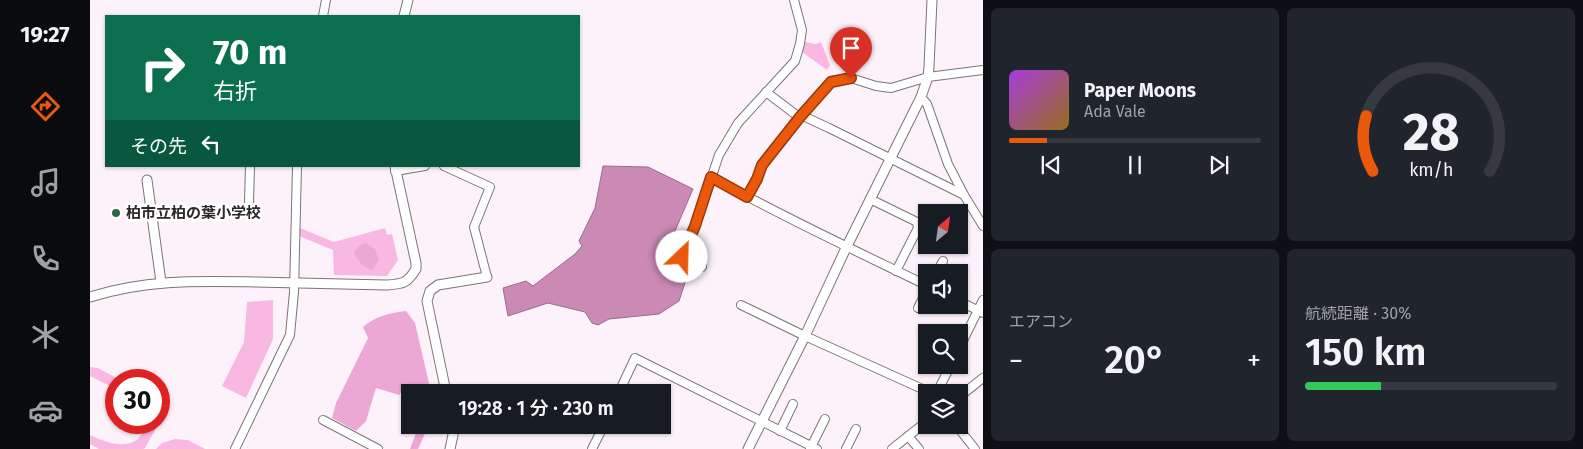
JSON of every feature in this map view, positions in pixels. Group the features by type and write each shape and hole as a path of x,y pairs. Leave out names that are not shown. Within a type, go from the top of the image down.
{"street":[{"path":"323,15 326,0"},
{"path":"404,15 408,0"},
{"path":"702,267 682,257 695,226 719,155 738,123 794,62 802,30 794,0"},
{"path":"748,449 921,97 928,77 932,0"},
{"path":"747,197 762,165 800,116 831,82 851,78 876,86 892,88 928,77 983,70"},
{"path":"766,92 800,116 964,195"},
{"path":"921,97 927,104 948,164 983,226"},
{"path":"249,202 250,167"},
{"path":"235,449 290,335 294,283 297,167"},
{"path":"90,297 134,286 161,282 401,284 412,276 416,269 415,255 395,168 410,167"},
{"path":"444,384 427,301 430,291 438,285 488,277 474,227 490,186 446,167"},
{"path":"711,177 846,248 918,281"},
{"path":"147,180 161,282"},
{"path":"870,199 916,222 918,228 896,271"},
{"path":"968,334 981,312 983,300"},
{"path":"742,304 805,336 918,387"},
{"path":"968,306 981,312"},
{"path":"623,384 635,358 813,448 825,419"},
{"path":"968,390 983,378"},
{"path":"780,431 793,404"},
{"path":"323,420 378,449"},
{"path":"846,449 856,429"},
{"path":"892,449 918,429"},
{"path":"450,449 453,434"},
{"path":"593,449 600,434"},
{"path":"963,434 975,449"},
{"path":"908,436 919,449"}],"shaded area":[{"path":"805,42 816,44 821,42 830,65 827,70 802,52"},
{"path":"603,166 648,167 693,189 660,266 687,277 679,301 659,314 609,319 598,325 592,323 585,312 548,303 508,316 503,288 526,281 533,286 575,254 582,246 579,241 595,208"},
{"path":"300,228 334,242 385,228 387,235 392,234 398,260 387,276 334,275 333,250 299,236"},
{"path":"366,243 375,249 379,260 372,270 361,263 354,252 360,245"},
{"path":"273,300 273,339 246,398 222,386 244,342 247,302"},
{"path":"406,311 415,323 429,384 401,384 399,395 376,388 366,421 356,431 332,418 336,403 368,338 363,327 373,320"},
{"path":"90,367 98,368 105,372 105,384 90,376"},
{"path":"141,434 153,434 143,449 99,449 90,444 90,435 114,444 131,443"},
{"path":"416,434 425,434 418,449 410,449"},
{"path":"175,439 188,440 205,449 156,449 162,443"}],"place":[{"name":"柏市立柏の葉小学校","path":"116,213"}],"route":[{"path":"682,257 695,226 711,177 747,197 762,165 800,117 831,82 851,78"}]}
